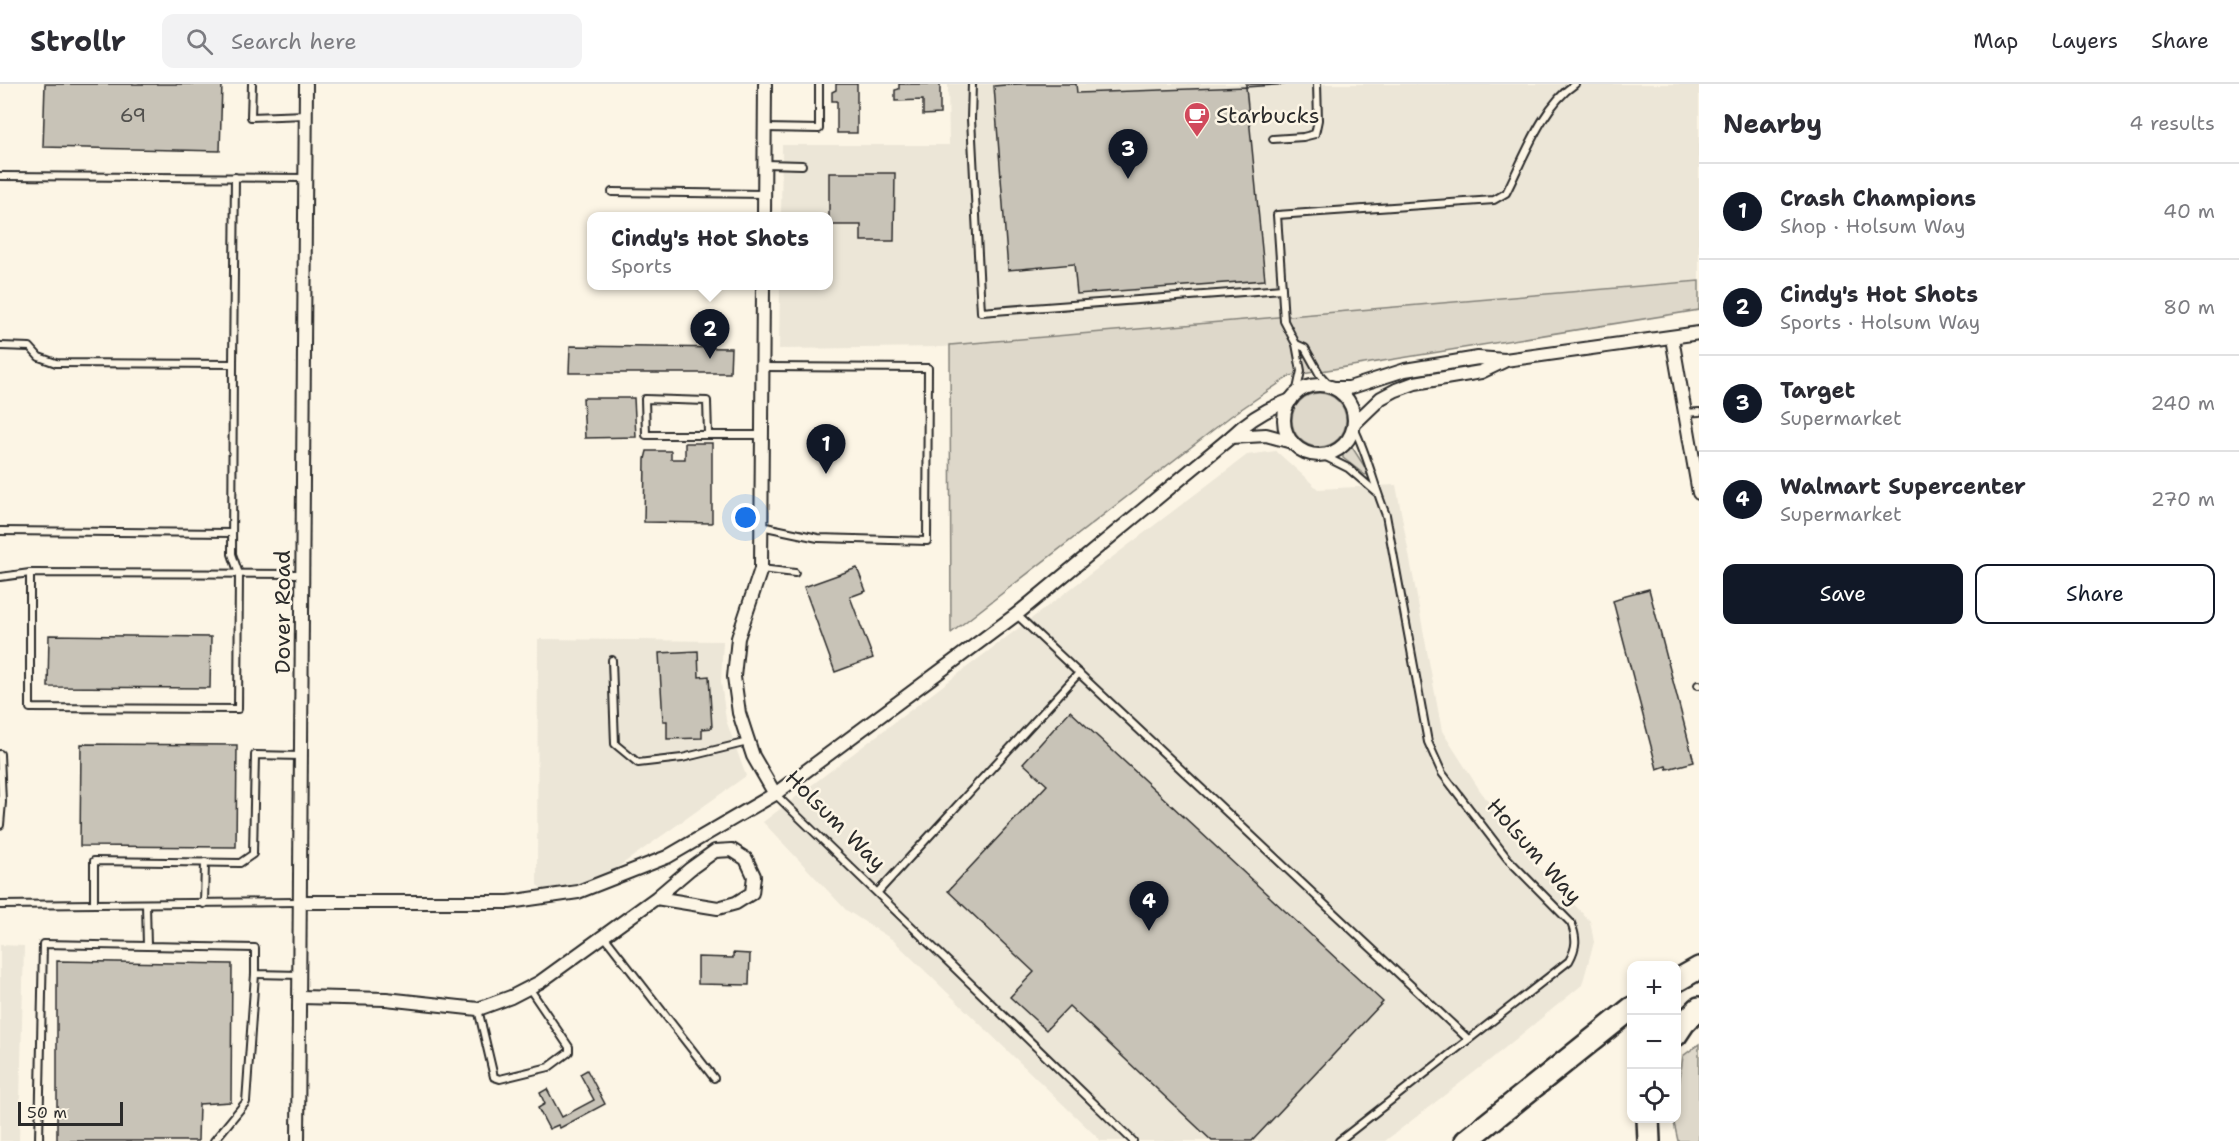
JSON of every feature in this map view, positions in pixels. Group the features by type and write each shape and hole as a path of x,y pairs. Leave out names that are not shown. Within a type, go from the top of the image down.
{"highway":[{"path":"1681,979 1699,968"},
{"path":"1681,1028 1699,1008"},
{"path":"1466,1141 1627,1012"},
{"path":"1648,1123 1649,1141"}],"street":[{"name":"Dover Road","path":"298,1141 306,84"},
{"path":"764,212 765,84"},
{"name":"Holsum Way","path":"763,290 761,569 738,638 734,677 739,713 753,756 775,794"},
{"path":"301,902 509,902 578,892 667,857 775,794 1017,614 1232,437 1243,424 1312,386 1348,388 1405,370 1478,358 1506,360 1699,333"},
{"path":"1672,338 1699,493"},
{"path":"1293,397 1284,417 1287,435 1306,453 1324,456 1343,447 1350,438 1354,426 1382,398 1396,390 1415,383 1481,372 1506,360"},
{"path":"1333,388 1350,402 1354,426"},
{"path":"1232,437 1266,435 1292,442"},
{"path":"300,997 386,999 478,1009 511,997 540,982 656,898 715,851 732,850 746,859 754,876 752,893 736,903 718,908 656,898"}],"lane":[{"path":"252,84 250,117 306,116"},
{"path":"765,128 819,129 819,84"},
{"path":"972,84 971,119 981,312 1282,289"},
{"path":"1273,139 1315,134 1318,120 1317,84"},
{"path":"1561,84 1563,92"},
{"path":"1293,397 1301,370 1296,344 1284,321 1277,215 1494,200 1506,193 1546,116 1563,92 1575,84"},
{"path":"764,164 802,165"},
{"path":"0,176 305,178"},
{"path":"30,573 30,708 238,709 239,574 232,554 235,177"},
{"path":"612,192 765,195"},
{"path":"1296,344 1305,348 1320,375 1333,388"},
{"path":"0,346 30,347 39,357 56,363 233,364"},
{"path":"761,526 818,538 927,541 928,368 763,367"},
{"path":"708,434 707,401 645,399 646,435 762,435"},
{"path":"1685,413 1699,412"},
{"path":"1354,426 1376,492"},
{"path":"1324,456 1348,468 1376,492"},
{"name":"Holsum Way","path":"1339,1141 1569,961 1575,949 1576,936 1571,923 1507,858 1442,773 1428,742 1386,514 1376,492"},
{"path":"0,531 232,533"},
{"path":"761,569 795,573"},
{"path":"0,577 30,573 303,574"},
{"path":"1017,614 1468,1040"},
{"path":"612,660 615,744 638,763 682,758 748,741"},
{"path":"878,892 1080,673"},
{"path":"0,753 2,802 0,825"},
{"path":"94,904 94,861 240,863 253,854 255,755 302,756"},
{"name":"Holsum Way","path":"775,794 1133,1141"},
{"path":"204,904 205,862"},
{"path":"0,905 301,902"},
{"path":"146,904 147,946"},
{"path":"604,935 714,1078"},
{"path":"39,1141 43,944 255,948 246,1102 214,1141"},
{"path":"255,974 300,975"},
{"path":"478,1009 494,1077 500,1079 549,1067 569,1052 569,1047 529,988"}],"shaded area":[{"path":"948,84 1699,84 1699,281 943,347 779,349 780,290 833,290 833,212 781,212 782,145 949,145"},
{"path":"1699,281 1699,310 1290,376 1231,416 951,633 950,345"},
{"path":"1314,393 1324,393 1334,397 1342,405 1346,420 1342,435 1334,443 1324,447 1314,447 1304,443 1296,435 1292,425 1292,415 1296,405 1304,397"},
{"path":"1352,447 1368,474 1365,475 1343,458 1343,455"},
{"path":"1276,451 1318,489 1396,485 1442,731 1479,789 1531,860 1590,921 1594,942 1582,985 1385,1141 1101,1141 893,940 846,910 763,822 1247,455"},
{"path":"538,639 723,641 721,682 726,720 746,776 580,894 553,899 537,885"},
{"path":"0,945 24,946 19,1141 0,1141"},
{"path":"1699,1044 1699,1141 1678,1141 1674,1123 1681,1123 1683,1056"}],"building":[{"path":"45,84 222,84 220,151 43,147"},
{"path":"836,84 857,84 857,133 837,133 837,101 832,101 832,92 836,90"},
{"path":"899,84 940,84 940,114 923,115 923,100 895,101 895,90 899,89"},
{"path":"1076,84 1077,93 1246,87 1265,280 1077,294 1074,264 1008,270 994,86"},
{"path":"1246,84 1290,84 1246,87"},
{"path":"829,173 895,173 894,241 861,241 861,225 833,225 833,212 829,212"},
{"path":"570,346 731,348 730,373 569,373"},
{"path":"583,398 634,398 636,437 585,438"},
{"path":"685,443 712,443 712,523 644,522 647,451 671,451 671,459 685,459"},
{"path":"857,568 866,591 850,597 873,658 835,672 804,587"},
{"path":"1649,589 1694,762 1667,769 1666,766 1657,769 1613,601 1622,596"},
{"path":"49,635 211,637 210,688 48,687"},
{"path":"698,651 699,677 709,676 712,728 702,729 702,738 667,739 667,721 663,721 659,653"},
{"path":"1070,711 1383,1002 1252,1141 1212,1141 1069,1006 1046,1030 1010,997 1034,972 948,891 1047,785 1023,763"},
{"path":"81,744 237,745 236,847 80,846"},
{"path":"733,953 750,954 749,985 698,984 698,957 733,958"},
{"path":"57,961 232,964 231,1102 199,1104 198,1141 57,1141"},
{"path":"587,1070 605,1104 560,1128 558,1125 549,1129 538,1108 545,1104 540,1093 547,1089 562,1117 594,1100 580,1074"}],"place":[{"name":"Starbucks","path":"1197,138"},
{"name":"Target","path":"1128,179"},
{"name":"Cindy's Hot Shots","path":"710,359"},
{"name":"Crash Champions","path":"826,474"},
{"name":"Walmart Supercenter","path":"1149,931"}]}
